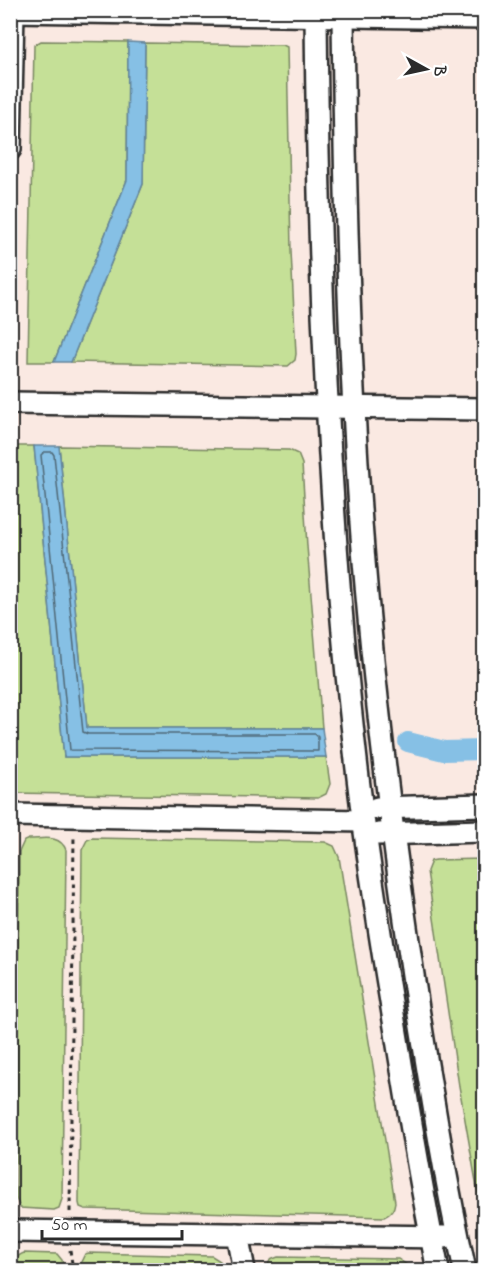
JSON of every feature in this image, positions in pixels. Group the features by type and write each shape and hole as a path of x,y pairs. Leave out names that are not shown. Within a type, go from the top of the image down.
{"street":[{"path":"10,149 12,11 484,18"},
{"path":"330,14 319,190 327,407 341,607 363,821 407,1104 438,1270"},
{"path":"330,14 345,166 354,407 369,626 392,833 426,1058 457,1237 465,1270"},
{"path":"10,403 484,409"},
{"path":"363,821 389,808 484,805"},
{"path":"10,815 363,821 392,833 484,831"},
{"path":"10,1231 457,1237"},
{"path":"237,1234 244,1270"}],"path":[{"path":"70,1217 74,832"},
{"path":"70,1248 73,1270"}],"green space":[{"path":"41,41 128,42 127,180 54,362 28,362 34,45"},
{"path":"145,43 283,45 287,47 291,251 296,354 295,360 288,366 71,362 143,184"},
{"path":"11,446 34,446 64,757 326,757 330,784 326,794 318,798 11,793"},
{"path":"59,446 289,450 298,454 302,464 322,728 87,728"},
{"path":"92,838 325,842 334,846 339,857 395,1202 389,1215 384,1217 85,1209 80,1207 82,850 87,840"},
{"path":"55,839 66,850 62,1199 59,1208 54,1210 20,1208 16,1198 19,852 24,841"},
{"path":"484,859 484,1227 459,1086 427,871 431,861"},
{"path":"24,1253 57,1254 62,1260 64,1270 14,1270 17,1258"},
{"path":"85,1254 212,1256 220,1261 222,1270 81,1270 80,1264"},
{"path":"278,1257 398,1259 407,1265 409,1270 266,1270 270,1260"}],"water":[{"path":"128,42 145,43 143,184 71,362 54,362 127,180"},
{"path":"34,446 59,446 87,728 322,728 326,757 64,757"}],"waterway":[{"path":"408,742 444,751 484,750"}]}
